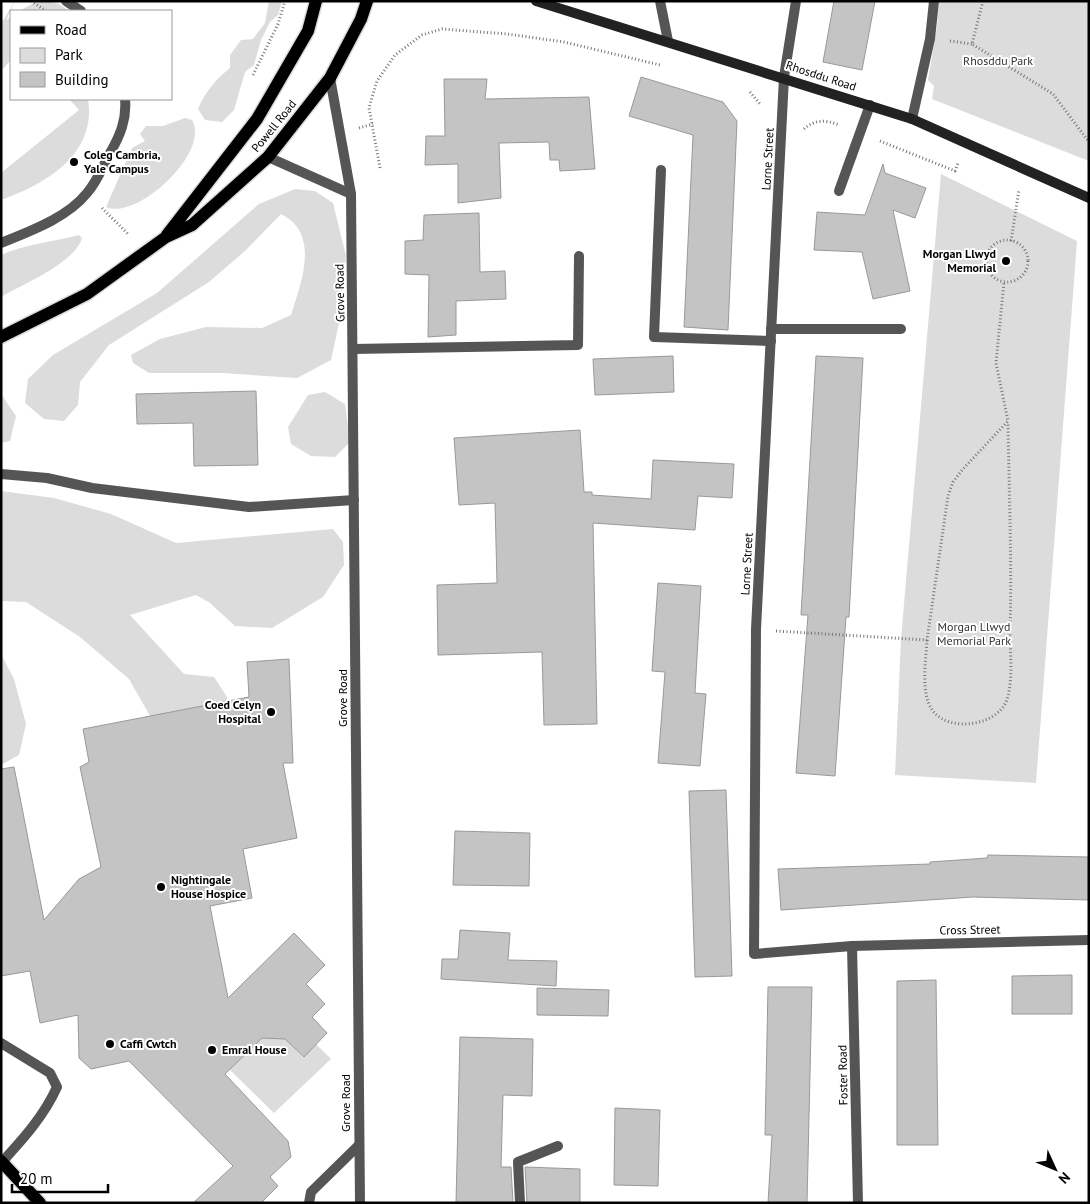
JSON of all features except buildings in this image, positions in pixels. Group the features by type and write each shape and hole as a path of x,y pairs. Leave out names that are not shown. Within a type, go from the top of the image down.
{"main road":[{"name":"Powell Road","path":"166,237 257,118 308,31 316,1"},
{"name":"Powell Road","path":"1,338 87,294 166,237 192,225 268,157 330,78 362,19 366,1"},
{"name":"Rhosddu Road","path":"536,1 784,77 912,119 1022,166 1089,198"},
{"path":"2,1162 40,1203"}],"street":[{"path":"66,1 80,10"},
{"path":"660,1 668,42"},
{"name":"Lorne Street","path":"796,1 784,77 756,629 754,954 852,946"},
{"path":"912,119 930,39 934,1"},
{"name":"Grove Road","path":"330,78 351,194 360,1203"},
{"path":"1,243 39,227 64,212 87,194 119,138 126,111 125,100"},
{"path":"839,191 870,105"},
{"path":"268,157 351,194"},
{"path":"661,170 654,337 771,341"},
{"path":"353,349 578,345 579,256"},
{"path":"771,329 901,329"},
{"path":"1,474 47,478 92,488 249,507 354,500"},
{"name":"Cross Street","path":"852,946 1089,940"},
{"name":"Foster Road","path":"852,946 858,1203"},
{"path":"1,1043 50,1073 57,1087 49,1104 32,1129 2,1162"},
{"path":"309,1203 311,1192 359,1145"},
{"path":"520,1203 518,1162 558,1146"}],"path":[{"path":"31,1 44,10"},
{"path":"251,80 278,24 285,1"},
{"path":"983,1 972,44 1053,94 1089,142"},
{"path":"380,168 369,108 377,82 386,68 408,43 422,35 442,29 508,34 564,42 668,67"},
{"path":"749,91 764,111"},
{"path":"802,131 809,124 827,121 955,171 967,142"},
{"path":"1011,241 1022,166"},
{"path":"87,194 147,252"},
{"path":"1004,241 1011,241 1017,243 1026,254 1026,268 1018,279 1004,282 998,280 988,271 986,258 992,246 1004,241"},
{"path":"1004,282 996,363 1008,421 1011,614 1009,685 1005,705 999,713 980,722 961,723 940,718 933,711 926,691 927,640 948,496 953,482 1008,421"},
{"path":"756,629 927,640"}],"green space":[{"path":"15,1 6,20 10,18 10,61 1,71 1,24"},
{"path":"45,1 59,4 68,10 21,10 34,3"},
{"path":"269,1 282,1 278,15 270,22 261,40 254,65 245,72 234,110 222,122 205,120 198,109 204,97 211,86 230,68 230,55 241,40 253,39 265,23"},
{"name":"Rhosddu Park","path":"939,1 1089,1 1089,161 932,99 934,86 928,80 937,27"},
{"path":"70,100 88,100 89,118 85,136 65,164 51,176 35,185 1,200 1,173 79,110"},
{"path":"185,118 192,120 195,134 191,149 168,181 152,194 135,204 119,209 106,207 132,148 145,141 140,134 146,126 163,126"},
{"name":"Morgan Llwyd Memorial Park","path":"941,174 1077,241 1036,783 895,775 901,639"},
{"path":"295,189 315,191 333,203 346,256 339,323 331,360 297,378 222,373 149,373 133,363 131,355 160,339 206,327 262,328 291,315 303,274 304,246 301,234 293,223 281,214 245,251 209,282 109,345 80,382 78,405 64,421 44,419 25,403 28,379 53,355 157,293 259,204"},
{"path":"79,235 82,238 77,247 59,264 1,297 1,255 29,246"},
{"path":"325,392 345,404 350,442 335,457 311,456 291,444 288,427 308,395"},
{"path":"1,394 16,416 10,441 1,443"},
{"path":"1,491 54,498 111,514 176,543 333,529 343,542 344,565 323,597 272,628 235,626 210,603 196,595 130,615 184,674 214,677 227,697 233,730 150,716 129,679 80,637 26,602 1,601"},
{"path":"1,654 14,679 26,724 19,755 1,765"},
{"path":"266,1034 285,1039 303,1057 316,1044 331,1059 274,1113 229,1069"}],"place":[{"name":"Coleg Cambria, Yale Campus","path":"74,162"},
{"name":"Morgan Llwyd Memorial","path":"1006,261"},
{"name":"Coed Celyn Hospital","path":"271,712"},
{"name":"Nightingale House Hospice","path":"161,887"},
{"name":"Caffi Cwtch","path":"110,1044"},
{"name":"Emral House","path":"212,1050"}]}
